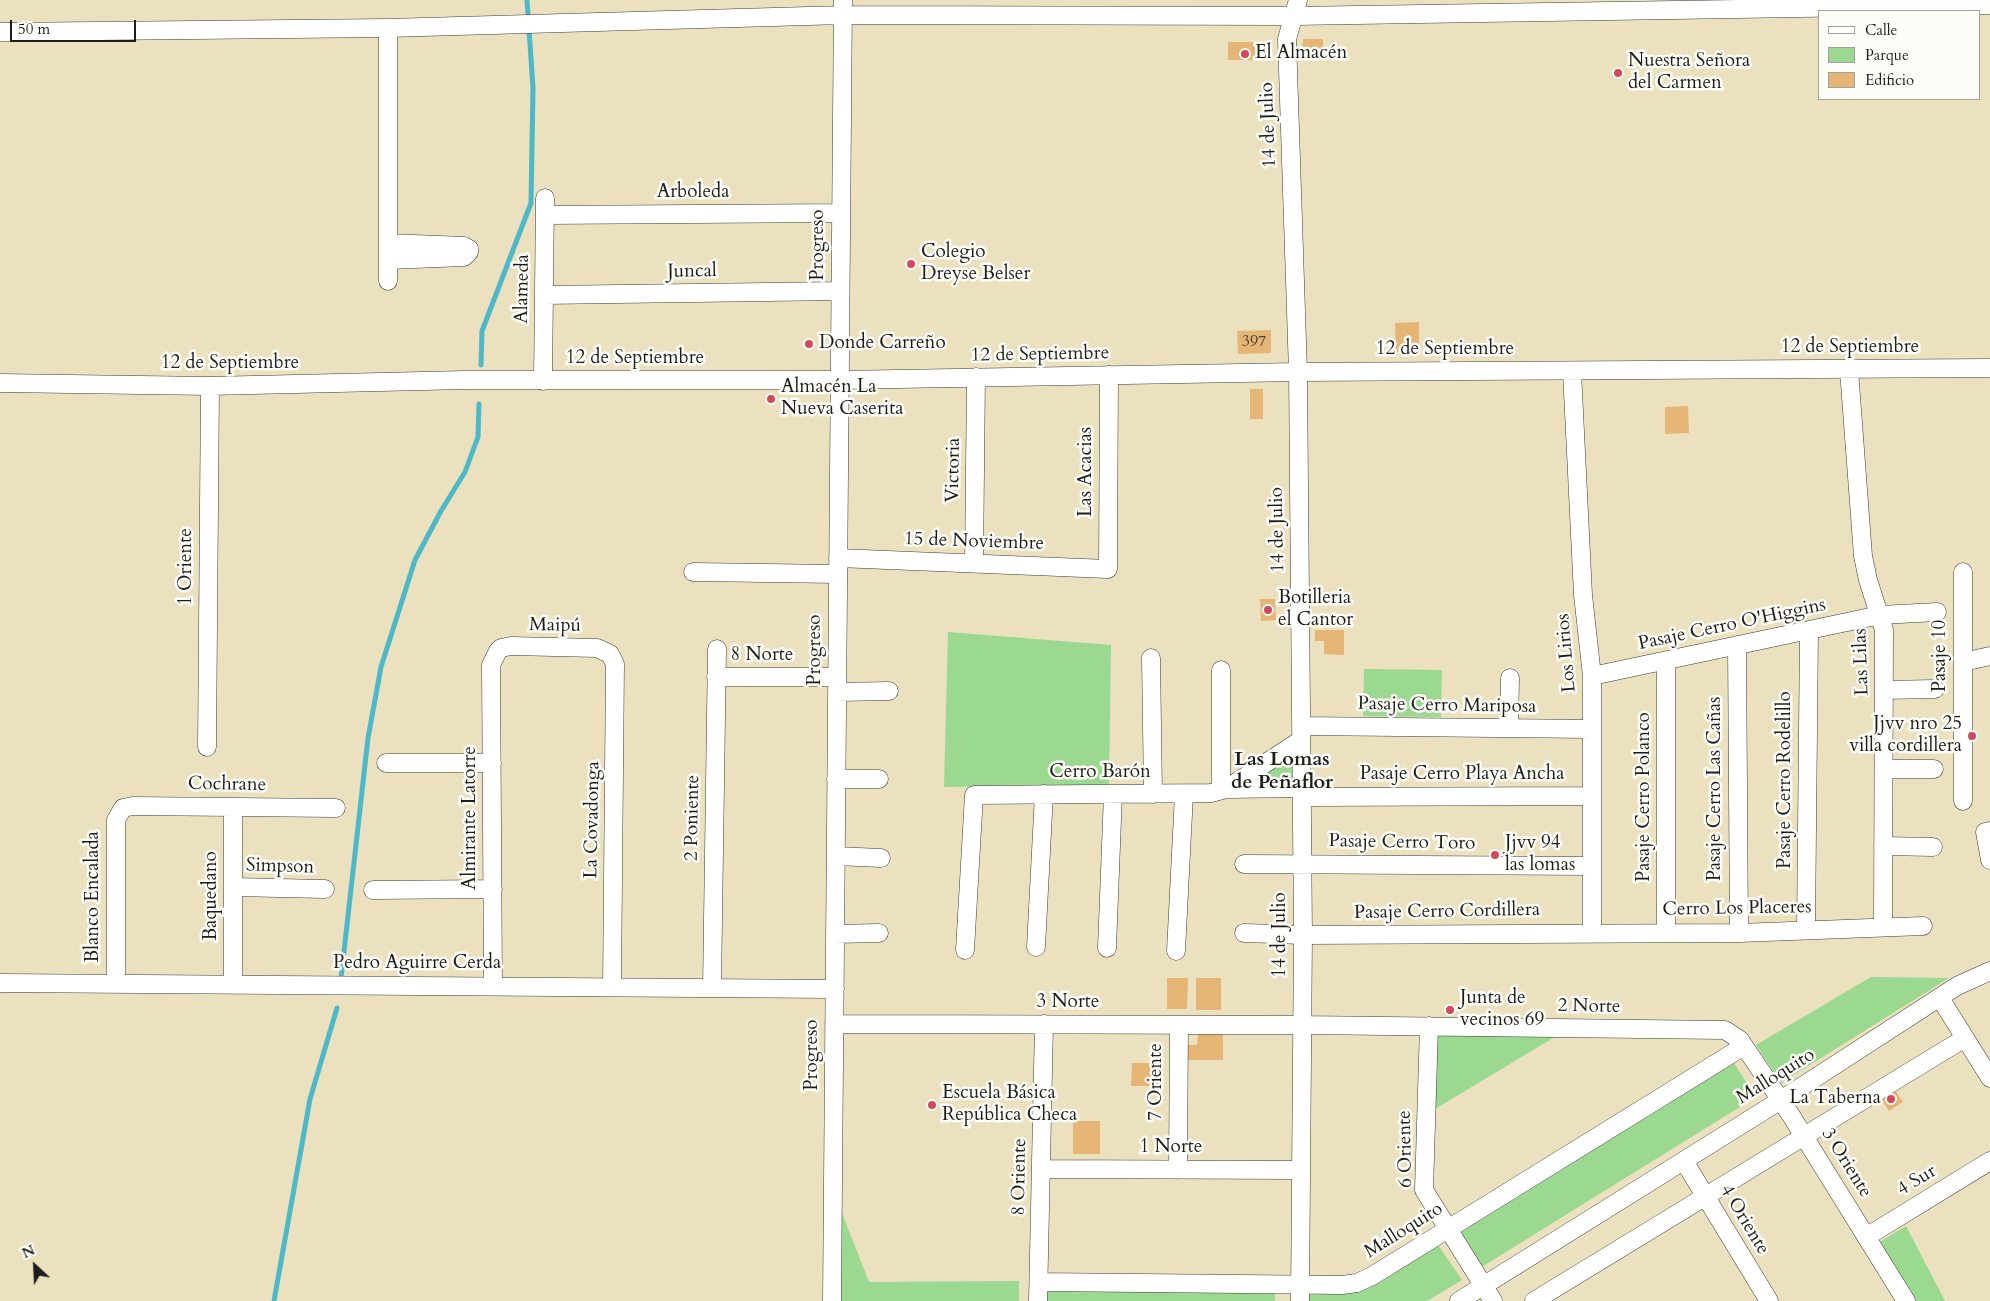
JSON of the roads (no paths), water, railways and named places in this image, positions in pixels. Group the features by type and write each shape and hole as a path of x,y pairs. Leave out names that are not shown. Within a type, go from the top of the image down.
{"street":[{"path":"0,32 388,28 537,24 843,8 1296,8 1990,4"},
{"name":"Progreso","path":"832,1301 843,8"},
{"name":"14 de Julio","path":"1296,8 1287,39 1298,372 1303,863 1300,1293"},
{"path":"388,28 388,281"},
{"name":"Arboleda","path":"545,207 841,213"},
{"name":"Alameda","path":"543,381 545,207"},
{"name":"Juncal","path":"544,295 840,291"},
{"name":"12 de Septiembre","path":"0,383 210,386 465,380 840,380 1298,372 1990,368"},
{"name":"Las Lilas","path":"1849,370 1863,556 1885,638 1882,926"},
{"name":"Los Lirios","path":"1572,371 1583,587 1592,676 1592,932"},
{"name":"Las Acacias","path":"1108,569 1109,375"},
{"name":"Victoria","path":"974,563 976,377"},
{"name":"1 Oriente","path":"207,747 210,386"},
{"name":"15 de Noviembre","path":"693,572 974,563 1108,569"},
{"name":"Pasaje 10","path":"1962,572 1963,801"},
{"name":"Pasaje Cerro O'Higgins","path":"1592,676 1880,614 1937,612"},
{"name":"Pasaje Cerro Rodelillo","path":"1806,929 1809,630"},
{"name":"Pasaje Cerro Las Cañas","path":"1737,645 1739,933"},
{"name":"Maipú","path":"498,651 501,648 511,646 596,648 610,654"},
{"name":"2 Poniente","path":"712,988 717,649"},
{"name":"Almirante Latorre","path":"493,986 491,665 494,655 498,651"},
{"name":"La Covadonga","path":"610,654 615,664 612,988"},
{"path":"1963,662 1990,656"},
{"path":"1151,658 1153,794"},
{"name":"Pasaje Cerro Polanco","path":"1666,661 1666,932"},
{"path":"1221,670 1224,790"},
{"name":"8 Norte","path":"716,677 837,684 889,691"},
{"path":"1509,728 1510,678"},
{"path":"1884,690 1935,689"},
{"name":"Pasaje Cerro Mariposa","path":"1301,733 1509,728 1592,729"},
{"name":"Cerro Barón","path":"1224,790 1301,733"},
{"path":"386,763 492,763"},
{"path":"1884,769 1934,769"},
{"path":"836,779 879,779"},
{"name":"Cerro Barón","path":"966,950 974,795 1184,794 1211,793 1224,790 1302,792"},
{"name":"Pasaje Cerro Playa Ancha","path":"1302,792 1592,796"},
{"path":"1036,947 1044,794"},
{"path":"1107,948 1113,794"},
{"path":"1176,951 1184,794"},
{"name":"Cochrane","path":"120,812 123,808 133,806 336,808"},
{"name":"Baquedano","path":"233,807 233,984"},
{"name":"Blanco Encalada","path":"116,984 116,820 120,812"},
{"path":"1990,831 1985,832 1990,860"},
{"path":"1883,846 1933,847"},
{"path":"836,856 881,858"},
{"name":"Pasaje Cerro Toro","path":"1244,864 1592,866"},
{"name":"Simpson","path":"233,887 325,890"},
{"path":"373,890 493,889"},
{"name":"Cerro Los Placeres","path":"1592,932 1739,933 1882,926 1924,926"},
{"name":"Pasaje Cerro Cordillera","path":"1244,933 1303,935 1592,932"},
{"path":"835,934 879,933"},
{"name":"Malloquito","path":"1459,1301 1781,1100 1957,986 1990,970"},
{"name":"Pedro Aguirre Cerda","path":"0,982 835,989"},
{"path":"1940,998 1990,1078"},
{"name":"3 Norte","path":"834,1024 1302,1025"},
{"name":"8 Oriente","path":"1038,1301 1044,1024"},
{"name":"7 Oriente","path":"1178,1170 1179,1025"},
{"name":"2 Norte","path":"1302,1025 1725,1030"},
{"name":"6 Oriente","path":"1429,1026 1424,1190 1493,1301"},
{"name":"3 Oriente","path":"1725,1030 1740,1040 1781,1100 1906,1301"},
{"path":"1534,1301 1965,1038"},
{"name":"Malloquito","path":"1039,1282 1300,1293 1357,1283 1365,1280 1744,1046"},
{"name":"4 Oriente","path":"1684,1161 1766,1300"},
{"name":"4 Sur","path":"1866,1237 1990,1161"},
{"name":"1 Norte","path":"1041,1169 1301,1170"}],"waterway":[{"path":"481,365 482,331 531,203 533,88 527,0"},
{"path":"341,978 368,738 381,667 415,560 441,511 465,472 478,437 479,404"},
{"path":"274,1301 310,1099 337,1008"}],"place":[{"name":"El Almacén","path":"1245,54"},
{"name":"Nuestra Señora del Carmen","path":"1618,73"},
{"name":"Colegio Dreyse Belser","path":"911,264"},
{"name":"Donde Carreño","path":"809,344"},
{"name":"Almacén La Nueva Caserita","path":"771,399"},
{"name":"Botilleria el Cantor","path":"1268,610"},
{"name":"Jjvv nro 25 villa cordillera","path":"1972,736"},
{"name":"Jjvv 94 las lomas","path":"1495,855"},
{"name":"Junta de vecinos 69","path":"1450,1010"},
{"name":"La Taberna","path":"1891,1099"},
{"name":"Escuela Básica República Checa","path":"932,1105"}],"district":[{"name":"Las Lomas de Peñaflor","path":"1282,772"}]}
